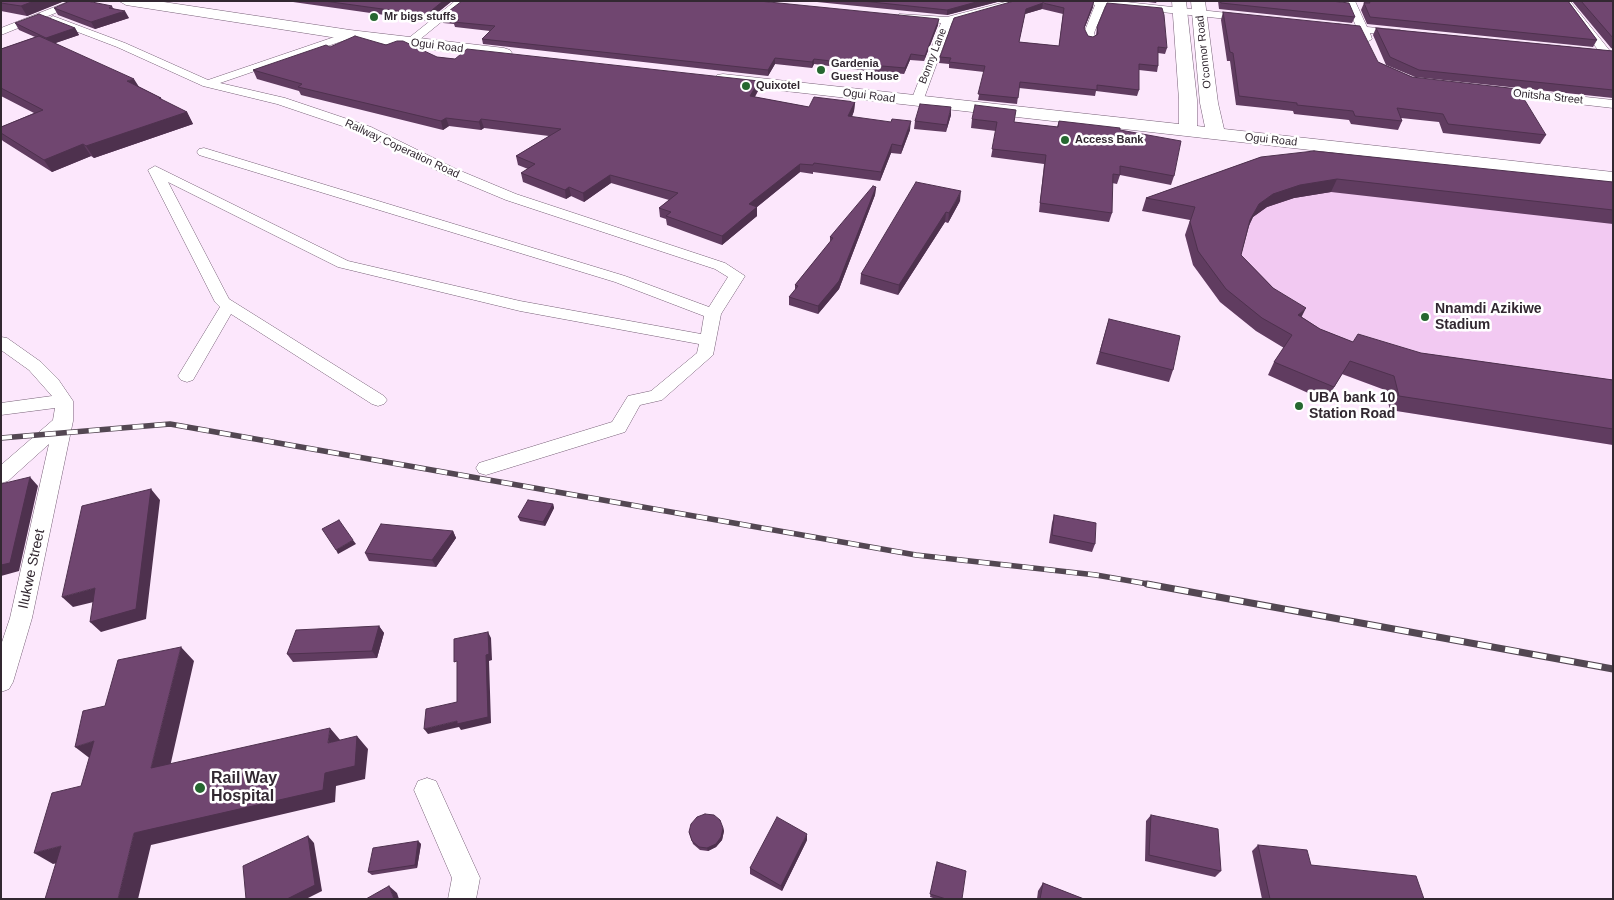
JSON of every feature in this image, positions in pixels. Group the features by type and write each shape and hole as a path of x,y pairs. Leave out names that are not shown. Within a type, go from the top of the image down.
{"main road":[{"name":"Ogui Road","path":"126,1 350,35 415,38"},
{"name":"Ogui Road","path":"179,1 415,38 518,50"},
{"name":"O'connor Road","path":"1179,7 1188,100 1187,126"},
{"name":"O'connor Road","path":"1199,8 1209,103 1215,129"},
{"name":"Ogui Road","path":"709,72 1215,129 1613,178"},
{"name":"Ogui Road","path":"918,97 1150,118 1187,126"},
{"path":"1150,118 1176,112 1188,100"},
{"path":"1209,103 1228,117 1250,128"},
{"name":"Ogui Road","path":"1215,129 1250,128 1613,167"}],"street":[{"path":"1,32 80,1"},
{"path":"415,38 462,1"},
{"path":"889,14 947,20 1022,1"},
{"path":"1086,1 1101,4 1199,8 1257,19"},
{"path":"1350,1 1372,52"},
{"path":"1565,1 1609,54"},
{"path":"1091,38 1090,33 1101,4"},
{"name":"Railway Coperation Road","path":"45,16 121,45 207,84 282,101 367,130 450,172 511,197 720,266 737,276 713,314"},
{"name":"Bonny Lane","path":"918,97 947,20"},
{"path":"1324,26 1410,34"},
{"path":"207,84 350,35"},
{"path":"1588,51 1609,54"},
{"name":"Onitsha Street","path":"1485,90 1613,104"},
{"path":"204,152 620,279 713,314 705,356 656,396 634,400 619,427 486,468"},
{"path":"378,400 223,302 155,170 343,264 520,306 708,340"},
{"path":"186,376 228,306"},
{"path":"1,342 24,358 52,383 64,401 64,421 57,454"},
{"path":"1,358 24,358"},
{"path":"1,409 64,401"},
{"path":"5,470 64,421"},
{"name":"Ilukwe Street","path":"1,682 21,618 57,454"},
{"path":"427,790 466,878 462,899"}],"shaded area":[{"name":"Nnamdi Azikiwe Stadium","path":"1205,188 1613,196 1613,445 1390,410 1385,390 1308,362 1256,331 1220,302 1193,265 1185,235"}],"building":[{"path":"1,1 34,1 21,6 1,3"},
{"path":"70,1 87,1 112,6 109,8 125,11 91,22 54,8"},
{"path":"324,1 443,1 426,15"},
{"path":"462,1 759,1 939,19 925,56 911,54 905,68 814,59 812,62 775,58 768,70 482,39 495,26 453,22 459,20 441,17"},
{"path":"862,1 980,1 947,10"},
{"path":"1014,1 1094,1 1084,28 1088,36 1093,37 1098,34 1097,27 1107,3 1162,8 1167,48 1158,47 1158,66 1139,64 1139,90 1097,85 1097,90 1020,82 1018,98 978,94 985,66 949,62 951,58 940,57 954,18","holes":["1043,3 1064,8 1059,46 1019,42 1026,9"]},
{"path":"1220,1 1331,1 1349,3 1355,17 1221,3"},
{"path":"1369,1 1568,1 1597,40 1370,17 1364,3 1370,3"},
{"path":"1581,1 1613,1 1613,38"},
{"path":"1223,12 1360,26 1378,62 1412,77 1518,89 1546,135 1448,124 1443,114 1397,108 1402,121 1355,116 1353,111 1239,96 1233,53 1230,52"},
{"path":"39,14 75,28 46,38 15,23"},
{"path":"1376,28 1613,51 1613,90 1419,70 1390,57"},
{"path":"39,36 134,79 127,81 187,112 86,146 83,144 44,160 1,133 1,127 43,110 1,88 1,49"},
{"path":"355,36 386,45 403,41 437,57 455,59 467,49 759,81 750,96 809,107 814,97 855,102 848,116 891,122 892,119 911,121 902,146 892,144 881,172 814,163 813,165 800,164 749,204 757,207 722,236 666,216 671,212 659,208 678,193 610,175 583,193 569,187 565,190 521,173 535,164 516,156 561,129 481,119 479,122 446,118 441,121 298,87 302,84 253,70 326,45 330,47"},
{"path":"920,104 951,107 947,125 915,121"},
{"path":"975,105 1016,110 1014,122 1058,127 1059,121 1120,128 1120,130 1181,141 1174,176 1120,166 1120,175 1113,174 1112,213 1040,203 1046,155 992,149 997,122 972,119"},
{"path":"1314,151 1613,182 1613,210 1337,179 1300,185 1273,194 1259,204 1250,220 1241,255 1273,288 1306,308 1298,315 1320,329 1353,342 1358,334 1421,353 1613,380 1613,429 1399,396 1394,376 1350,361 1334,387 1274,362 1292,335 1262,318 1226,289 1198,251 1190,222 1195,207 1146,198 1261,157"},
{"path":"916,182 961,191 949,213 946,212 899,285 861,274"},
{"path":"873,186 876,187 839,281 818,306 789,297 798,286 795,285 833,238 830,237"},
{"path":"1109,319 1180,336 1173,370 1100,352"},
{"path":"30,477 10,563 1,565 1,484"},
{"path":"151,489 136,609 90,622 95,588 62,597 82,506"},
{"path":"528,500 553,504 543,522 518,517"},
{"path":"1054,515 1096,523 1095,544 1052,535"},
{"path":"339,520 353,540 336,550 322,529"},
{"path":"381,524 453,531 432,560 365,553"},
{"path":"379,626 372,651 287,654 296,630"},
{"path":"488,632 489,654 486,655 488,717 457,724 457,721 424,729 426,709 457,702 457,661 454,662 454,639"},
{"path":"181,647 151,768 330,728 328,743 357,736 355,766 325,773 323,790 134,833 118,899 45,899 61,846 34,853 52,793 81,786 94,741 75,747 83,711 105,706 118,660"},
{"path":"705,814 714,815 720,820 723,828 721,837 716,844 707,848 699,847 692,841 689,832 691,824 697,817"},
{"path":"1151,815 1218,829 1221,871 1149,855"},
{"path":"777,817 807,834 781,886 750,868"},
{"path":"308,836 315,885 287,899 246,899 243,866"},
{"path":"418,841 415,865 368,872 373,848"},
{"path":"1258,845 1307,850 1311,865 1416,876 1424,899 1270,899"},
{"path":"937,862 966,871 962,899 946,899 930,894"},
{"path":"1043,883 1084,899 1040,899"},
{"path":"389,886 394,899 366,899"}],"railway":[{"path":"1,438 170,424 916,555 1096,575 1154,585"},
{"path":"1147,584 1613,669"}],"place":[{"name":"Mr bigs stuffs","path":"374,17"},
{"name":"Gardenia Guest House","path":"821,70"},
{"name":"Quixotel","path":"746,86"},
{"name":"Access Bank","path":"1065,140"},
{"name":"Nnamdi Azikiwe Stadium","path":"1425,317"},
{"name":"UBA bank 10 Station Road","path":"1299,406"},
{"name":"Rail Way Hospital","path":"200,788"}]}
